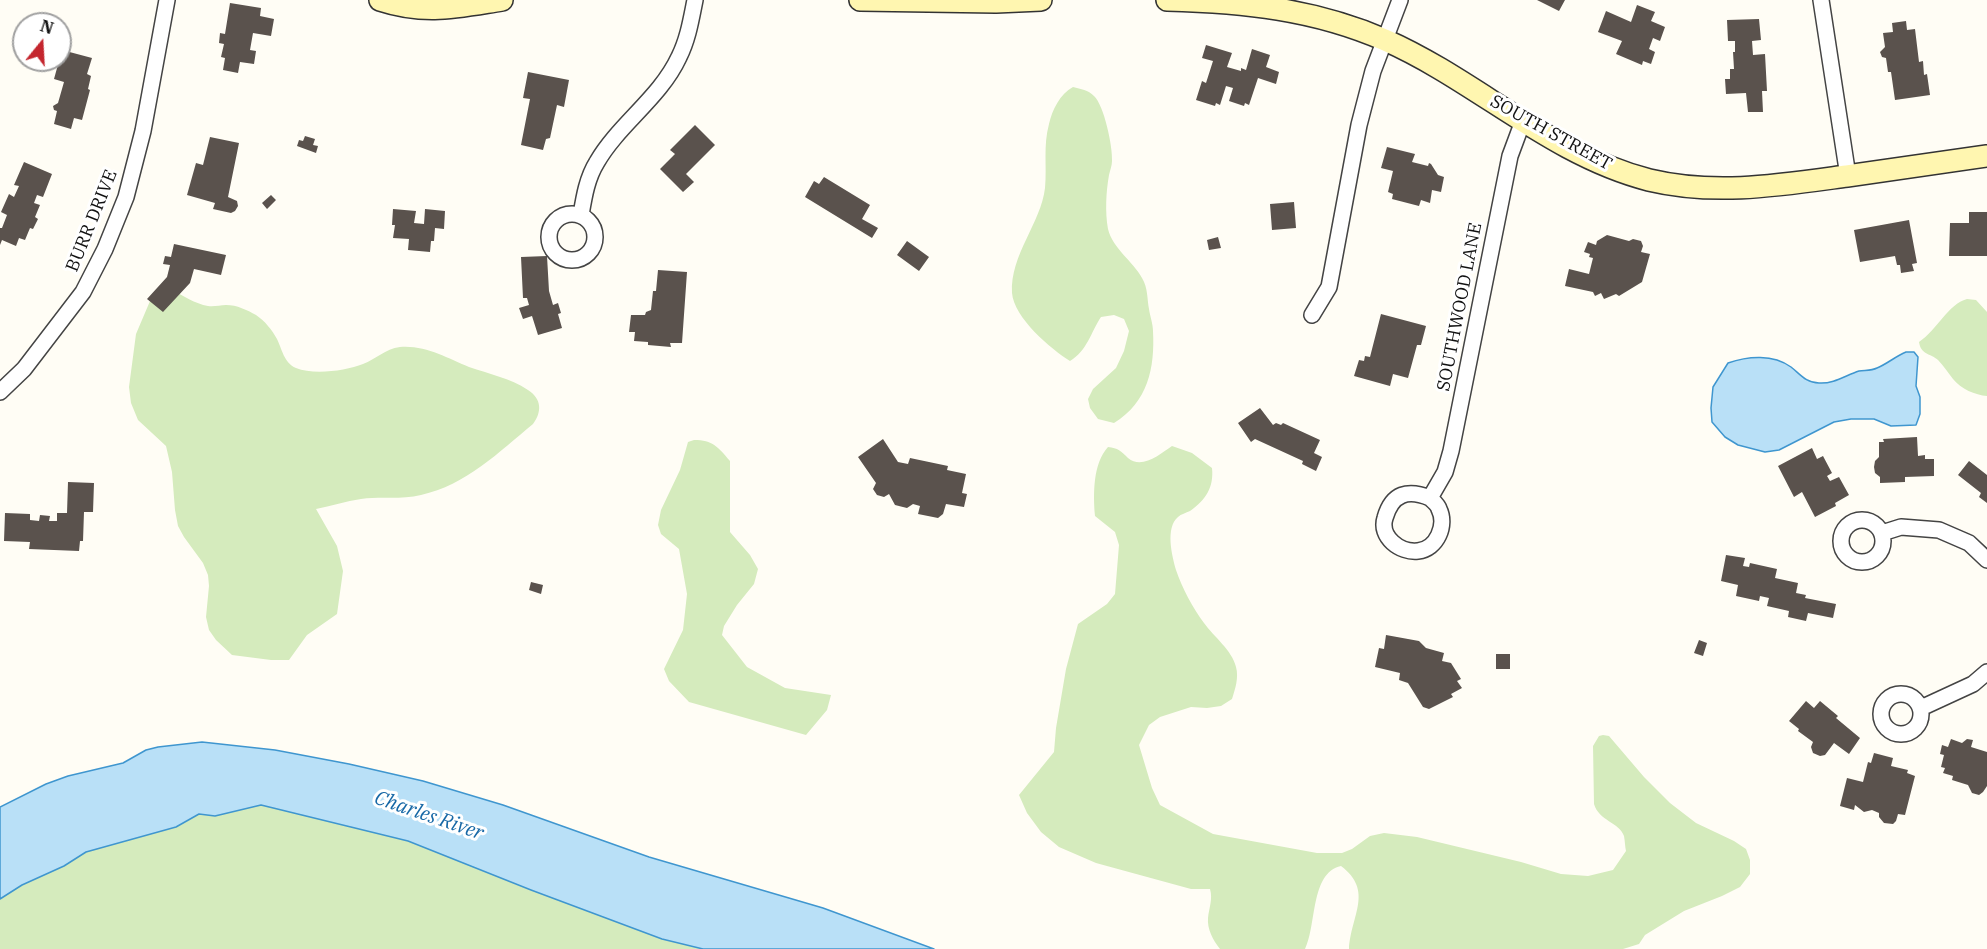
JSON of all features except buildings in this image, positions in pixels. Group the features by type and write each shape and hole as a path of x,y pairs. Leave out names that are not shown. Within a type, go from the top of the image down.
{"street":[{"name":"BURR DRIVE","path":"0,392 24,369 83,292 105,249 126,197 143,131 167,0"},
{"path":"380,0 428,10 502,0"},
{"path":"581,215 584,196 595,165 668,76 678,58 688,36 694,0"},
{"path":"861,0 985,2 1041,0"},
{"name":"SOUTH STREET","path":"1167,0 1225,2 1283,9 1342,24 1385,40 1577,152 1610,167 1674,185 1722,189 1781,186 1987,156"},
{"path":"1312,315 1329,286 1359,125 1373,71 1400,0"},
{"path":"1821,0 1848,176"},
{"name":"SOUTHWOOD LANE","path":"1430,498 1445,472 1451,451 1510,156 1523,121"},
{"path":"1882,533 1901,527 1939,530 1969,543 1987,560"},
{"path":"1921,708 1973,684 1987,672"}],"green space":[{"path":"1073,87 1087,91 1094,96 1104,117 1112,155 1107,195 1108,229 1114,243 1144,282 1153,328 1153,358 1147,383 1135,405 1114,423 1098,419 1090,408 1088,399 1093,389 1116,368 1124,351 1129,331 1124,319 1114,315 1101,317 1085,347 1070,361 1053,349 1026,322 1014,303 1012,293 1016,265 1038,214 1045,188 1046,140 1050,119 1060,98"},
{"path":"171,290 203,305 234,306 256,315 271,329 286,359 296,368 320,372 339,370 363,364 395,348 419,348 514,382 533,394 538,402 538,415 533,424 481,466 453,484 421,495 361,499 316,509 337,546 343,571 337,614 307,635 289,660 232,655 209,630 206,617 208,575 203,563 178,526 172,472 166,446 138,420 131,403 129,387 136,334 153,294"},
{"path":"1967,299 1976,300 1987,312 1987,396 1973,393 1960,386 1938,360 1924,352 1919,342 1954,306"},
{"path":"706,441 715,445 730,461 730,532 750,555 758,569 754,584 737,605 724,626 722,635 747,667 785,688 831,695 827,710 806,735 689,702 669,681 664,669 683,630 687,594 679,549 661,534 658,525 661,510 680,470 688,442"},
{"path":"1172,446 1192,453 1212,468 1212,481 1205,498 1174,522 1171,550 1176,570 1188,598 1204,623 1231,655 1237,675 1232,699 1221,706 1191,707 1160,717 1149,725 1139,745 1152,788 1160,805 1213,834 1317,853 1342,853 1370,836 1384,833 1417,837 1561,874 1588,876 1613,870 1626,851 1621,831 1600,814 1594,804 1593,746 1599,736 1603,735 1609,736 1670,803 1696,823 1746,849 1750,860 1750,874 1740,887 1684,911 1645,935 1639,944 1623,949 1349,949 1359,894 1351,875 1341,866 1331,871 1319,889 1305,949 1220,949 1208,926 1210,889 1191,889 1096,863 1059,847 1041,832 1027,813 1019,795 1054,752 1066,669 1078,624 1107,604 1115,594 1119,545 1115,532 1095,516 1094,489 1099,461 1108,447 1117,449 1133,461 1145,462"},
{"path":"261,805 408,841 662,939 703,949 0,949 0,899 22,885 64,866 86,852 176,827 199,814 215,816"}],"water":[{"path":"1906,352 1914,352 1918,357 1916,386 1920,397 1920,414 1916,425 1891,426 1874,419 1834,422 1779,450 1765,452 1738,445 1725,437 1712,422 1713,387 1728,363 1752,358 1768,358 1784,363 1814,383 1824,383 1859,371 1875,369"},
{"name":"Charles River","path":"202,742 275,750 423,781 503,805 649,857 823,908 934,949 703,949 662,939 408,841 261,805 215,816 199,814 176,827 86,852 0,899 0,807 46,784 68,776 123,763 146,750"}]}
